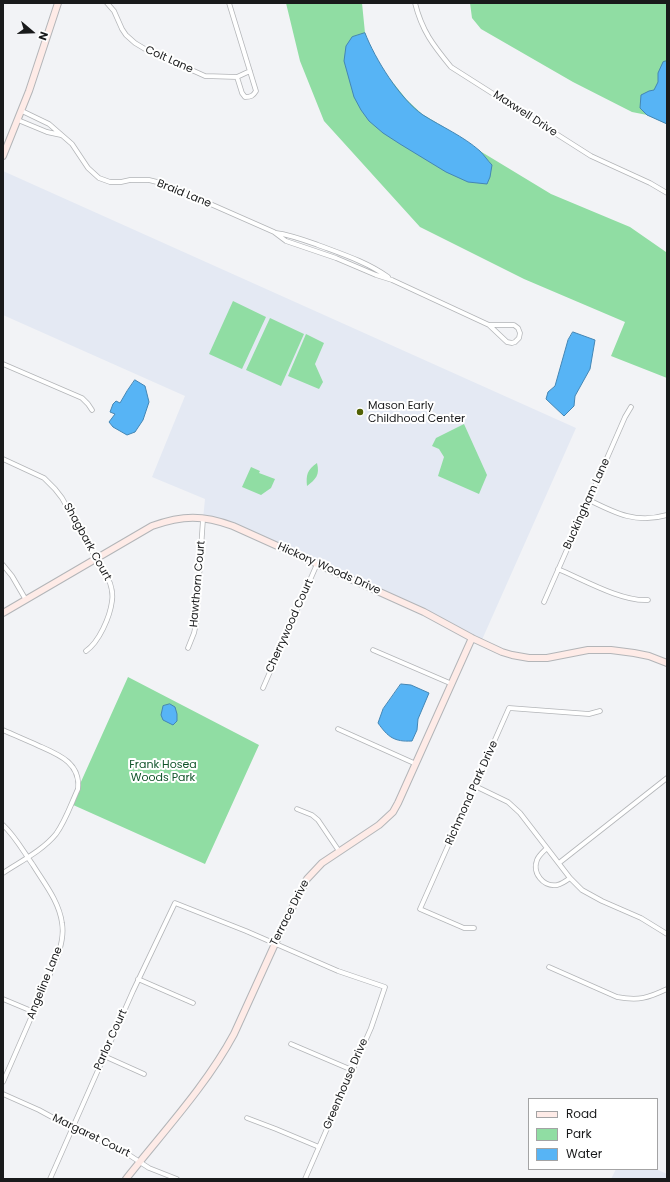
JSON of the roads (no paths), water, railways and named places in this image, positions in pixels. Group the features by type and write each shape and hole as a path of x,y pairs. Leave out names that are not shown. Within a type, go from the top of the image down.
{"street":[{"path":"3,156 22,111 58,3"},
{"path":"229,3 256,91 254,95 245,97 236,77"},
{"name":"Maxwell Drive","path":"415,3 417,12 426,33 434,46 451,67 590,156 650,183 667,193"},
{"name":"Colt Lane","path":"109,4 126,35 141,48 205,76 236,77 250,71"},
{"name":"Braid Lane","path":"22,111 49,124 72,144 88,168 99,178 110,182 149,180 165,184 274,232 289,235 338,252 378,270 392,280 489,325 507,342 512,343 519,338 520,333 518,328 514,325 489,325"},
{"path":"18,120 46,132 61,135"},
{"path":"3,364 82,398 92,410"},
{"name":"Buckingham Lane","path":"544,602 625,417 631,407"},
{"name":"Shagbark Court","path":"3,459 33,472 50,483 62,498 110,582 112,601 108,616 94,644 86,651"},
{"path":"589,500 612,512 631,518 650,519 667,516"},
{"name":"Hickory Woods Drive","path":"3,613 152,526 180,518 194,517 223,522 234,526 424,612 472,638 502,652 529,658 547,658 588,650 611,650 649,656 667,663"},
{"name":"Hawthorn Court","path":"188,648 196,624 204,519"},
{"name":"Cherrywood Court","path":"263,688 317,564"},
{"path":"3,565 12,576 26,600"},
{"path":"558,569 623,596 636,600 648,600"},
{"name":"Terrace Drive","path":"126,1179 209,1076 224,1054 275,943 307,879 322,863 379,825 393,812 472,638"},
{"path":"373,650 452,684"},
{"name":"Richmond Park Drive","path":"474,928 464,928 420,909 509,708 589,714 600,711"},
{"path":"338,729 416,764"},
{"path":"3,730 64,758 72,766 77,777 78,789 62,823 51,839 42,847 3,873"},
{"path":"559,863 667,778"},
{"path":"475,786 508,802 520,813 570,878 588,894 641,918 667,934"},
{"path":"297,809 312,815 318,820 339,851"},
{"name":"Angeline Lane","path":"3,825 15,838 57,904 61,914 63,930 58,956 3,1082"},
{"path":"547,848 536,862 536,870 539,877 545,883 553,885 561,884 570,878"},
{"name":"Parlor Court","path":"50,1179 138,979 175,903 275,943"},
{"name":"Greenhouse Drive","path":"275,943 338,971 386,987 305,1179"},
{"path":"549,967 617,996 629,999 652,996 667,989"},
{"path":"138,979 194,1003"},
{"path":"3,999 34,1012"},
{"path":"291,1044 352,1070"},
{"path":"104,1056 144,1074"},
{"name":"Margaret Court","path":"3,1094 123,1151 149,1168 177,1179"},
{"path":"247,1118 319,1147"}],"water":[{"path":"365,33 375,55 389,78 414,108 423,115 460,136 480,151 492,165 487,184 468,182 446,172 383,133 369,121 354,97 344,61 346,46 352,37"},
{"path":"667,61 667,124 647,115 640,108 641,95 654,90 658,82 658,73 663,62"},
{"path":"573,332 595,340 590,369 575,396 574,406 564,416 546,399 548,392 555,386 568,340"},
{"path":"135,380 145,386 149,402 143,420 135,432 127,435 113,427 109,422 115,414 110,412 113,404 116,401 120,403"},
{"path":"401,684 411,685 429,693 418,719 417,730 412,741 400,741 392,738 378,723 383,709"},
{"path":"170,704 175,707 177,714 177,721 173,725 163,720 161,715 163,706"}],"place":[{"name":"Mason Early Childhood Center","path":"360,412"}],"park label":[{"name":"Frank Hosea Woods Park","path":"163,771"}]}
